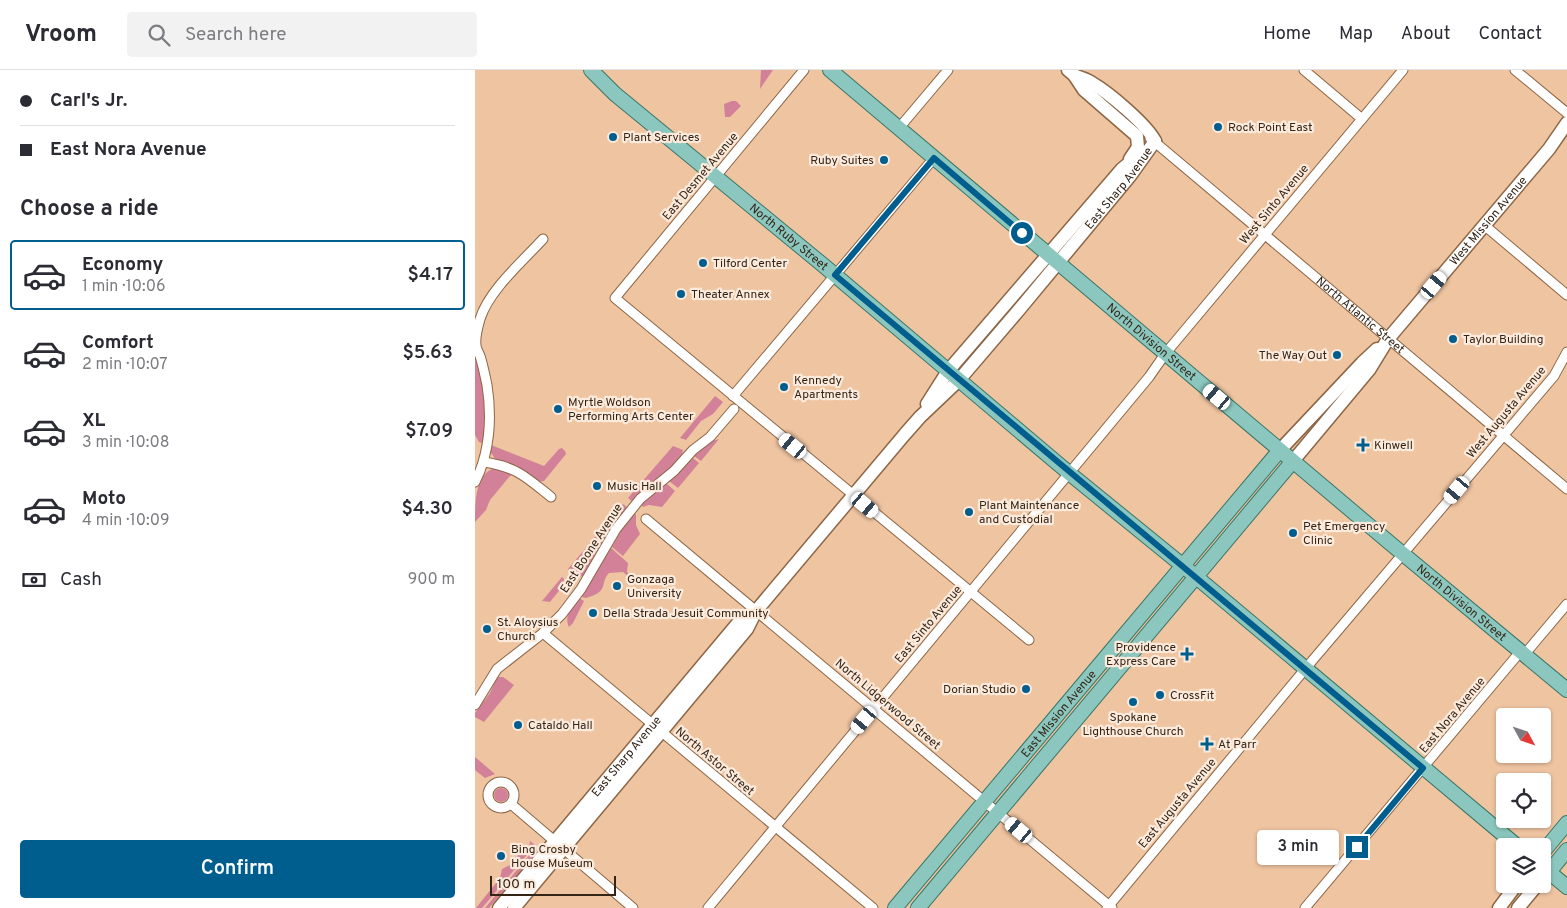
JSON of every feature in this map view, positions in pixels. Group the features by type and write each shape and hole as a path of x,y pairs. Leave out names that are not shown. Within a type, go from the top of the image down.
{"main road":[{"name":"North Division Street","path":"830,70 1165,354 1567,690"},
{"name":"North Ruby Street","path":"598,73 615,94 835,275 953,376 1306,668 1507,838"},
{"name":"East Mission Avenue","path":"895,908 1280,450"},
{"name":"East Mission Avenue","path":"918,908 1293,461"},
{"path":"1551,842 1567,823"},
{"path":"1551,867 1567,850"},
{"path":"1551,877 1567,887"}],"street":[{"name":"East Desmet Avenue","path":"733,396 615,298 804,70"},
{"path":"899,128 948,70"},
{"path":"1304,70 1362,118"},
{"name":"West Sinto Avenue","path":"1165,354 1403,70"},
{"path":"1515,70 1567,113"},
{"name":"North Atlantic Street","path":"1071,73 1084,90 1118,119 1134,126 1155,141 1567,489"},
{"name":"North Atlantic Street","path":"1071,73 1091,82 1110,96 1146,127 1155,141"},
{"path":"1118,119 1133,131 1137,136 1138,142 1138,147 1122,169"},
{"name":"West Mission Avenue","path":"1280,450 1362,363 1388,339 1549,149 1567,123"},
{"name":"East Sharp Avenue","path":"499,908 559,845 657,728 747,629 756,610 920,417 1048,254 1122,169 1155,141"},
{"name":"East Sharp Avenue","path":"953,376 1059,264 1130,176 1155,141"},
{"path":"934,158 733,396 1029,640"},
{"path":"1484,225 1567,295"},
{"path":"475,482 484,462 489,408 487,386 480,356 475,345 479,321 500,286 543,239"},
{"name":"West Mission Avenue","path":"1293,461 1369,370 1388,339"},
{"name":"West Augusta Avenue","path":"1403,554 1554,376 1567,352"},
{"name":"East Sinto Avenue","path":"708,908 1149,377 1165,354"},
{"name":"East Boone Avenue","path":"475,706 497,669 543,633 562,614 600,558 616,529 634,506 650,490 674,471 693,450 710,437 734,409"},
{"path":"484,462 502,465 518,471 551,497"},
{"name":"North Lidgerwood Street","path":"646,519 1110,907"},
{"name":"East Augusta Avenue","path":"1110,907 1306,668 1403,554"},
{"name":"East Nora Avenue","path":"1305,908 1522,653 1567,604"},
{"name":"North Astor Street","path":"543,633 873,908"},
{"path":"511,804 633,908"},
{"name":"East Sharp Avenue","path":"514,908 559,845"},
{"path":"1499,908 1510,893"},
{"path":"1518,908 1531,893"}],"shaded area":[{"path":"761,70 773,70 760,89"},
{"path":"736,101 741,106 730,117 725,117 724,104"},
{"path":"475,355 479,365 484,398 484,441 481,443 475,435"},
{"path":"715,396 723,402 713,414 701,421 686,440 680,438"},
{"path":"719,439 701,461 694,456 705,445"},
{"path":"491,445 544,466 559,449 562,448 566,454 544,481 539,482 517,466 495,459 490,451"},
{"path":"673,446 683,450 681,459 633,502 628,498"},
{"path":"693,458 699,463 678,488 669,481"},
{"path":"495,468 515,474 510,476 490,500 486,510 475,522 477,490 483,476"},
{"path":"666,483 675,491 662,507 649,505 643,507 641,505"},
{"path":"623,504 628,508 585,575 574,579 568,569"},
{"path":"636,514 636,525 640,534 623,556 612,547 623,527"},
{"path":"611,548 628,563 627,572 633,578 632,580 623,572 609,573 602,589 597,594 587,598 580,596"},
{"path":"562,577 564,579 562,587 550,602 542,601"},
{"path":"579,598 584,601 569,627 568,615"},
{"path":"497,677 503,677 514,685 484,722 475,717 475,713 490,693"},
{"path":"475,757 495,774 485,778 475,770"},
{"path":"498,788 504,788 508,795 504,802 498,802 494,798 494,792"},
{"path":"530,841 535,845 516,868 510,863 522,852 529,850"},
{"path":"536,847 539,853 532,857 489,908 485,908"},
{"path":"510,865 515,869 482,908 476,908 500,878 502,869"}],"place":[{"name":"Rock Point East","path":"1218,127"},
{"name":"Plant Services","path":"613,137"},
{"name":"Ruby Suites","path":"884,160"},
{"name":"Tilford Center","path":"703,263"},
{"name":"Theater Annex","path":"681,294"},
{"name":"Taylor Building","path":"1453,339"},
{"name":"The Way Out","path":"1337,355"},
{"name":"Kennedy Apartments","path":"784,387"},
{"name":"Myrtle Woldson Performing Arts Center","path":"558,409"},
{"name":"Kinwell","path":"1363,445"},
{"name":"Music Hall","path":"597,486"},
{"name":"Plant Maintenance and Custodial","path":"969,512"},
{"name":"Pet Emergency Clinic","path":"1293,533"},
{"name":"Gonzaga University","path":"617,586"},
{"name":"Della Strada Jesuit Community","path":"593,613"},
{"name":"St. Aloysius Church","path":"487,629"},
{"name":"Providence Express Care","path":"1187,654"},
{"name":"Dorian Studio","path":"1026,689"},
{"name":"CrossFit","path":"1160,695"},
{"name":"Spokane Lighthouse Church","path":"1133,702"},
{"name":"Cataldo Hall","path":"518,725"},
{"name":"At Parr","path":"1207,744"},
{"name":"Bing Crosby House Museum","path":"501,856"}],"route":[{"path":"1022,233 934,158 835,275 1423,768 1357,847"}]}
